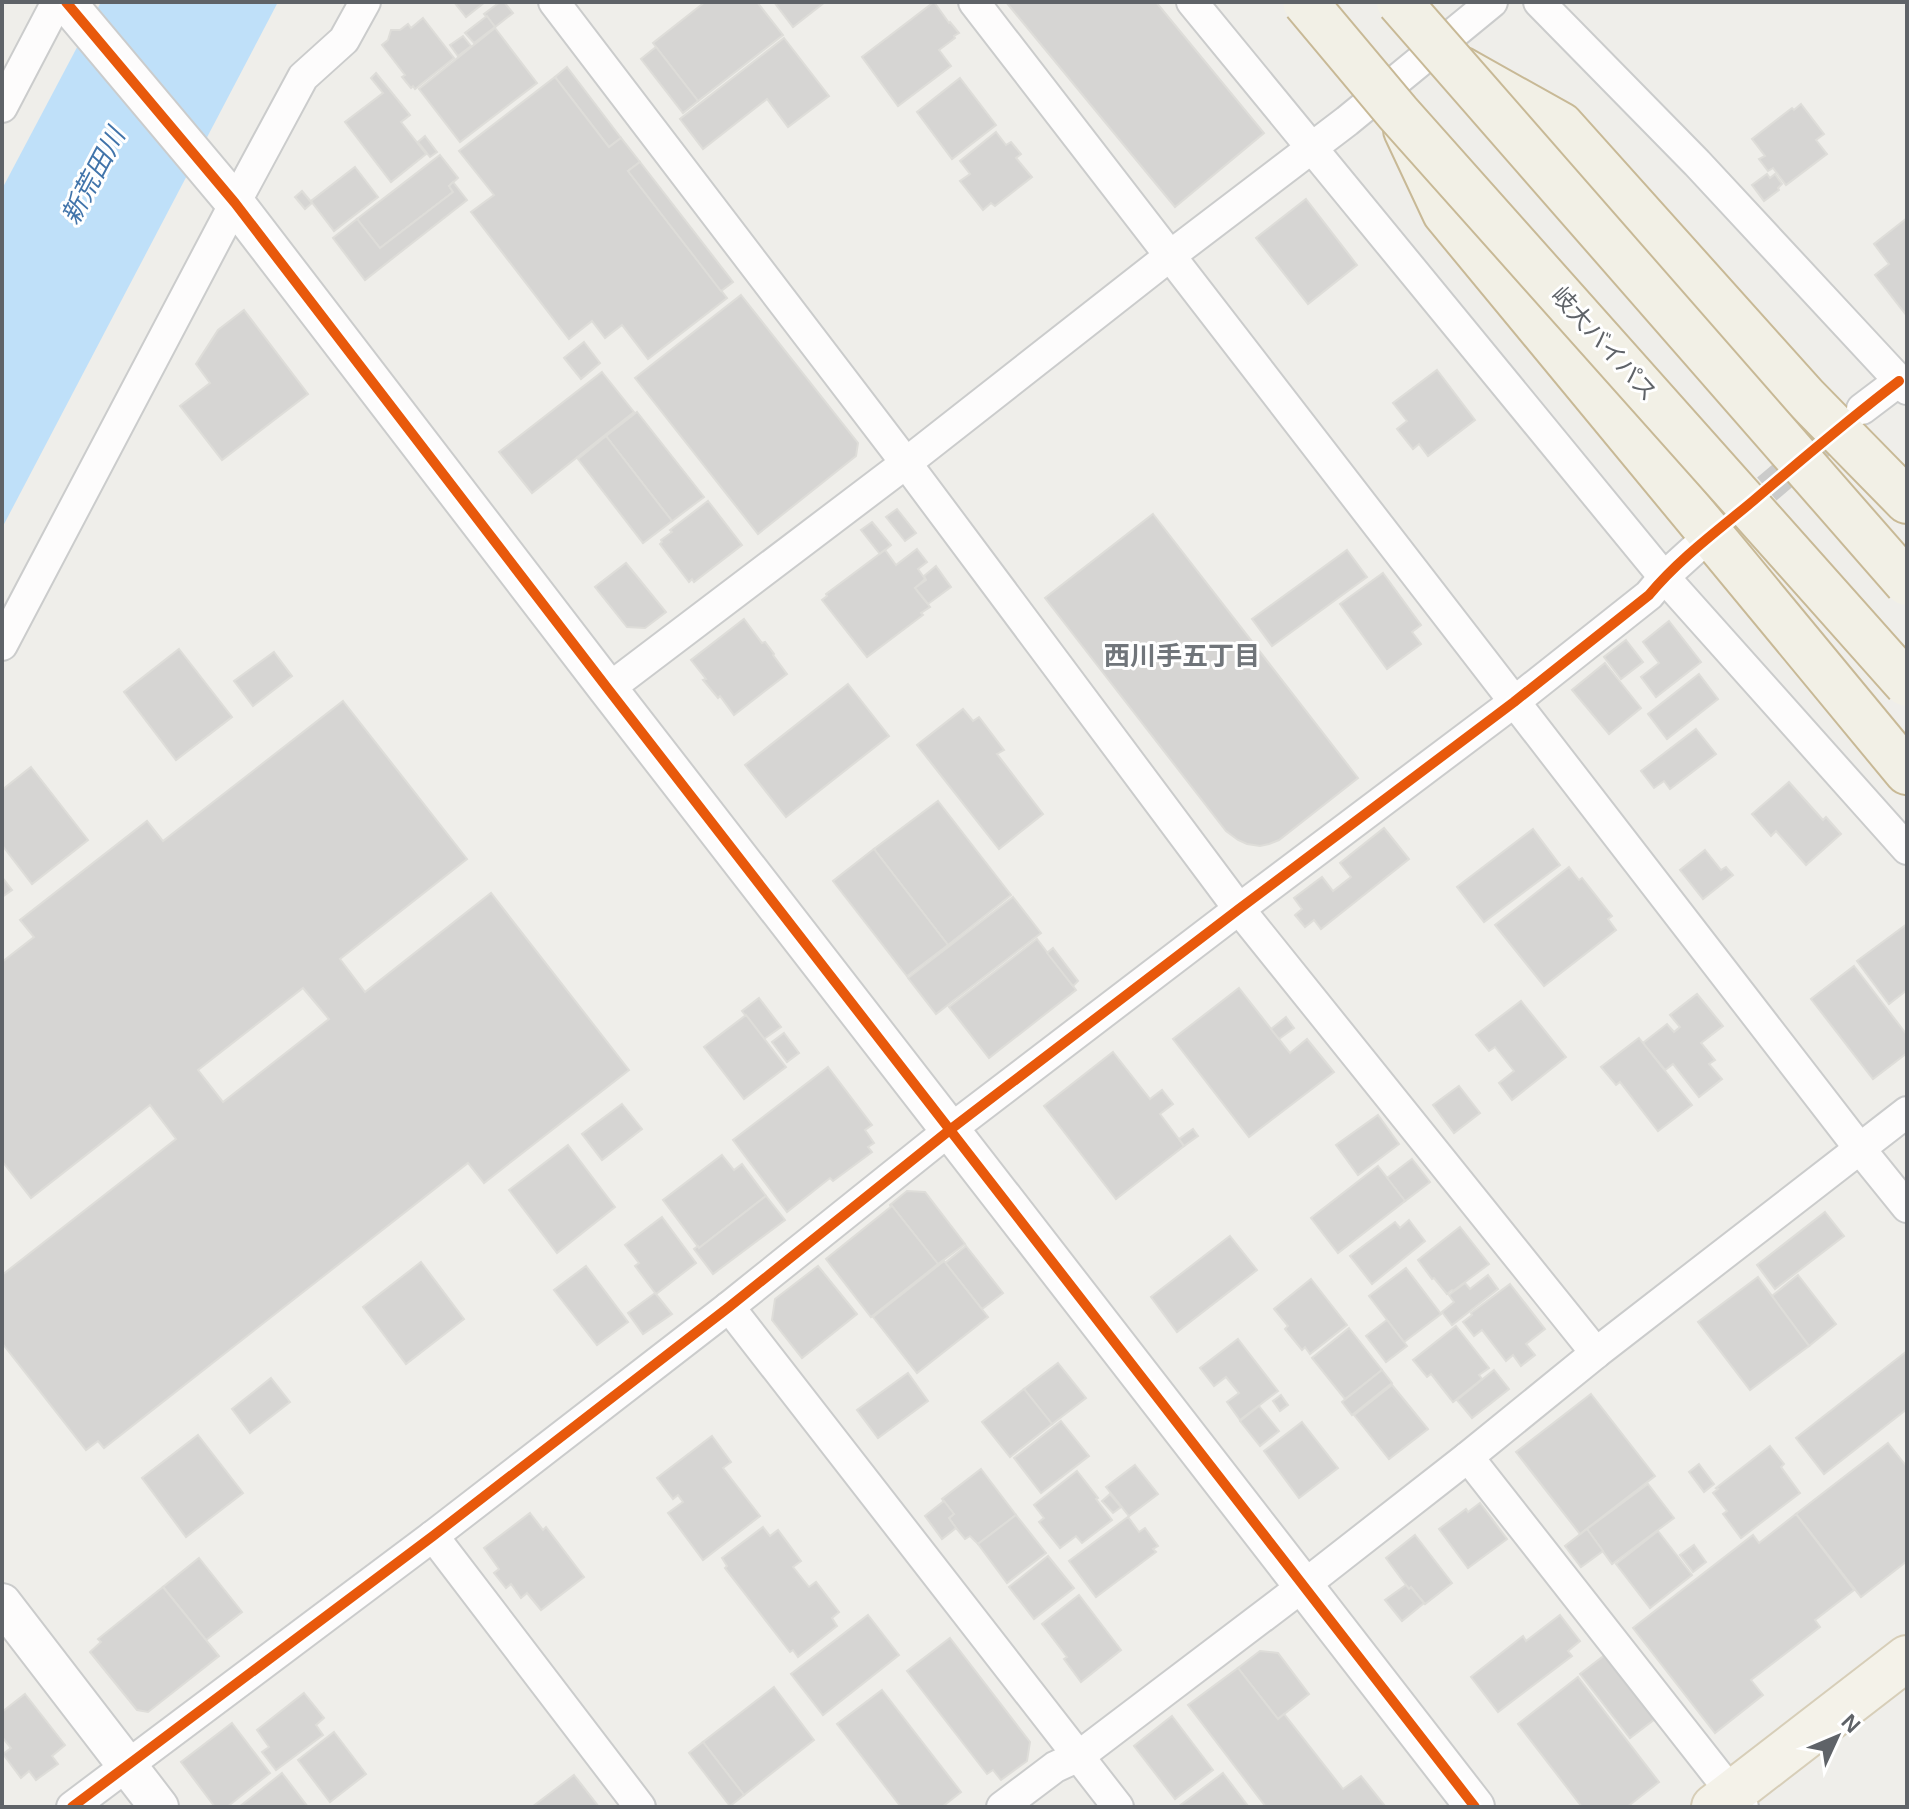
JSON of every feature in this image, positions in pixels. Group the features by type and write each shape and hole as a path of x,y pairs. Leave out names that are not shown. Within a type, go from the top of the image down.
{"highway":[{"name":"岐大バイパス","path":"1305,2 1398,113 1907,684"},
{"path":"1399,2 1907,583"},
{"path":"1452,63 1561,125 1805,397 1907,501"},
{"path":"1398,113 1445,213 1907,772"}],"main road":[{"path":"1730,1802 1907,1658"}],"street":[{"path":"2,645 228,196 303,77 344,40 365,2"},
{"path":"554,2 906,463 1239,909 1596,1353"},
{"path":"974,2 1907,1207"},
{"path":"1192,2 1664,577 1907,849"},
{"path":"608,689 906,463 1347,121 1492,2"},
{"path":"1539,2 1697,163 1903,385 1862,409"},
{"path":"2,107 69,8 228,196 1475,1807"},
{"path":"72,1807 433,1536 729,1307 951,1129 1514,702 1649,595 1696,548"},
{"path":"1002,1807 1055,1767 1079,1756 1303,1586 1596,1353 1907,1112"},
{"path":"729,1307 1118,1807"},
{"path":"1468,1457 1730,1802"},
{"path":"433,1536 640,1807"},
{"path":"2,1603 159,1807"}],"water":[{"name":"新荒田川","path":"101,2 278,2 2,528 2,189"}],"building":[{"path":"454,2 485,2 466,17"},
{"path":"504,2 513,13 495,27 484,14"},
{"path":"705,2 757,2 783,35 698,101 653,43"},
{"path":"774,2 825,2 793,27"},
{"path":"934,2 959,33 939,50 951,66 898,106 862,57"},
{"path":"1006,2 1156,2 1264,133 1175,207"},
{"path":"487,16 495,27 474,43 465,33"},
{"path":"423,18 454,58 415,89 402,77 405,75 382,45 388,40 391,30 400,30 408,24 411,28"},
{"path":"495,28 537,83 460,142 419,89"},
{"path":"463,36 471,46 458,56 450,45"},
{"path":"784,38 829,96 788,127 767,99 703,149 680,119"},
{"path":"656,47 698,101 683,113 641,59"},
{"path":"567,67 621,138 609,147 555,77"},
{"path":"376,73 410,115 401,122 426,154 391,182 345,122 383,93 371,78"},
{"path":"555,77 609,147 621,138 640,162 628,171 727,298 648,359 622,325 605,338 592,321 569,339 471,212 494,195 459,151"},
{"path":"960,78 996,125 952,159 917,112"},
{"path":"1801,104 1824,134 1816,140 1827,154 1786,185 1773,168 1768,171 1759,159 1765,156 1752,139"},
{"path":"996,132 1006,145 1011,142 1021,154 1016,158 1032,177 995,206 991,203 983,210 960,181 970,174 960,161"},
{"path":"425,136 437,152 430,157 418,142"},
{"path":"440,155 458,178 449,186 453,192 380,248 357,219"},
{"path":"640,162 733,282 721,291 628,171"},
{"path":"355,167 378,197 334,231 311,201"},
{"path":"1767,174 1770,178 1775,174 1782,184 1764,201 1752,185"},
{"path":"453,182 467,200 365,280 333,238 357,219 380,248 453,192 449,186"},
{"path":"302,191 312,203 305,209 295,197"},
{"path":"1306,199 1357,265 1308,304 1256,238"},
{"path":"1907,218 1907,316 1875,275 1889,264 1874,244"},
{"path":"741,295 858,443 856,456 758,534 635,378"},
{"path":"244,310 308,394 222,460 180,406 210,383 196,364 218,330"},
{"path":"584,342 600,363 581,379 564,358"},
{"path":"1437,370 1475,420 1428,456 1419,444 1413,449 1397,429 1407,421 1393,403"},
{"path":"602,372 634,412 532,493 499,452"},
{"path":"637,412 704,497 672,521 606,436"},
{"path":"606,436 672,521 643,543 578,459"},
{"path":"708,501 742,545 694,582 692,579 689,582 660,544 672,532 670,530"},
{"path":"897,509 916,533 905,541 886,517"},
{"path":"1153,514 1358,778 1279,840 1269,844 1247,844 1226,831 1045,598"},
{"path":"872,522 891,545 880,554 861,530"},
{"path":"917,549 927,562 918,569 925,579 915,588 930,607 867,657 822,600 885,550 896,565"},
{"path":"1347,550 1367,577 1272,646 1252,619"},
{"path":"626,563 666,612 645,628 627,627 595,587"},
{"path":"936,566 951,587 928,604 915,588 926,580 924,576"},
{"path":"1383,573 1421,625 1412,632 1421,644 1387,669 1340,604"},
{"path":"744,619 787,674 734,715 703,680 706,679 691,660"},
{"path":"1669,621 1701,662 1656,697 1641,677 1659,663 1643,642"},
{"path":"1626,640 1643,662 1621,679 1604,657"},
{"path":"179,649 232,717 176,760 124,692"},
{"path":"274,652 292,676 253,706 234,681"},
{"path":"1605,663 1641,708 1609,734 1572,690"},
{"path":"1699,674 1718,699 1667,739 1648,714"},
{"path":"848,684 889,736 786,817 745,765"},
{"path":"343,701 467,859 340,959 365,992 491,893 629,1070 484,1183 468,1163 104,1448 98,1441 86,1450 2,1343 2,1275 176,1139 150,1105 31,1198 2,1161 2,962 34,937 20,920 147,821 163,841","holes":["303,988 329,1019 223,1102 198,1070"]},
{"path":"963,709 973,721 979,717 1004,750 997,754 1043,814 999,849 917,745"},
{"path":"1696,729 1716,754 1670,789 1664,781 1654,788 1641,771"},
{"path":"31,767 88,840 32,884 2,845 2,790"},
{"path":"1789,782 1823,820 1826,817 1841,834 1806,865 1776,831 1771,836 1752,814"},
{"path":"938,801 1011,895 948,945 874,849"},
{"path":"1384,828 1409,859 1321,929 1314,920 1305,927 1295,915 1302,909 1294,898 1322,877 1333,891 1351,877 1340,863"},
{"path":"1533,829 1560,865 1484,922 1457,887"},
{"path":"874,849 948,945 907,976 833,881"},
{"path":"1705,850 1721,870 1726,867 1733,875 1703,899 1680,870"},
{"path":"1569,867 1579,880 1582,878 1612,916 1608,919 1616,930 1544,986 1495,925"},
{"path":"2,877 12,890 2,897"},
{"path":"1013,897 1041,933 936,1014 908,978"},
{"path":"1907,924 1907,990 1889,1004 1857,961"},
{"path":"1037,939 1076,990 989,1058 949,1007"},
{"path":"1053,948 1078,981 1073,986 1047,953"},
{"path":"1854,966 1907,1035 1907,1053 1873,1079 1811,999"},
{"path":"1239,988 1290,1053 1307,1039 1334,1072 1249,1137 1173,1039"},
{"path":"1697,994 1723,1026 1701,1043 1715,1060 1709,1064 1722,1079 1699,1097 1673,1064 1665,1070 1643,1043 1667,1024 1674,1032 1680,1027 1670,1015"},
{"path":"759,998 781,1027 764,1039 742,1011"},
{"path":"1521,1001 1566,1057 1512,1100 1499,1083 1514,1071 1495,1047 1489,1051 1476,1035"},
{"path":"746,1015 786,1067 744,1099 704,1047"},
{"path":"1286,1017 1294,1028 1279,1039 1271,1029"},
{"path":"784,1033 799,1053 787,1062 772,1042"},
{"path":"1639,1038 1692,1105 1658,1131 1620,1082 1616,1085 1601,1067"},
{"path":"1113,1052 1150,1099 1162,1090 1173,1104 1160,1114 1184,1146 1116,1199 1044,1106"},
{"path":"828,1067 872,1125 865,1130 874,1143 868,1147 872,1152 833,1181 830,1178 787,1212 733,1140"},
{"path":"1459,1086 1480,1113 1454,1133 1433,1105"},
{"path":"622,1104 642,1129 602,1160 582,1134"},
{"path":"1378,1115 1399,1144 1358,1175 1336,1145"},
{"path":"1193,1129 1198,1136 1184,1146 1179,1139"},
{"path":"568,1145 615,1207 557,1253 509,1190"},
{"path":"722,1155 734,1170 742,1164 766,1196 699,1248 663,1200"},
{"path":"1412,1159 1430,1182 1405,1201 1387,1178"},
{"path":"1378,1166 1405,1201 1338,1253 1311,1218"},
{"path":"907,1191 925,1192 965,1244 938,1264 890,1205"},
{"path":"766,1196 785,1220 713,1274 694,1249"},
{"path":"892,1206 938,1264 871,1317 826,1259"},
{"path":"1825,1212 1844,1236 1775,1289 1757,1265"},
{"path":"662,1217 696,1263 656,1294 635,1266 639,1263 625,1245"},
{"path":"1409,1220 1425,1241 1372,1284 1350,1256 1395,1222 1400,1228"},
{"path":"1460,1227 1489,1264 1447,1294 1418,1260"},
{"path":"1230,1236 1257,1270 1177,1332 1151,1297"},
{"path":"966,1246 1003,1293 982,1309 945,1263"},
{"path":"944,1261 988,1317 917,1373 873,1317"},
{"path":"421,1262 464,1319 406,1364 363,1307"},
{"path":"586,1266 628,1322 597,1345 554,1290"},
{"path":"818,1266 857,1314 802,1358 772,1320 775,1299"},
{"path":"1406,1268 1441,1314 1404,1342 1369,1296"},
{"path":"1488,1275 1498,1289 1452,1325 1442,1312 1454,1302 1449,1295 1465,1283 1470,1289"},
{"path":"1798,1275 1836,1324 1809,1346 1772,1296"},
{"path":"1758,1277 1809,1346 1750,1390 1698,1322"},
{"path":"1311,1279 1347,1325 1310,1354 1305,1347 1302,1350 1285,1329 1288,1326 1274,1309"},
{"path":"1510,1284 1545,1329 1526,1344 1535,1355 1521,1366 1513,1355 1506,1361 1482,1330 1474,1336 1463,1322"},
{"path":"655,1293 672,1314 643,1334 628,1313"},
{"path":"1387,1320 1407,1346 1386,1362 1366,1336"},
{"path":"1456,1326 1489,1368 1479,1375 1482,1379 1453,1402 1431,1374 1427,1377 1413,1360"},
{"path":"1349,1328 1382,1370 1345,1399 1312,1358"},
{"path":"1238,1339 1278,1391 1240,1420 1227,1402 1239,1393 1226,1377 1214,1386 1200,1368"},
{"path":"1907,1351 1907,1409 1824,1474 1796,1438"},
{"path":"1058,1363 1086,1398 1052,1424 1024,1389"},
{"path":"1382,1370 1392,1383 1352,1415 1342,1402"},
{"path":"1494,1370 1509,1389 1472,1418 1457,1400"},
{"path":"908,1373 928,1401 878,1438 857,1410"},
{"path":"271,1378 290,1402 250,1433 232,1409"},
{"path":"1392,1385 1428,1429 1389,1459 1354,1415"},
{"path":"1024,1389 1052,1424 1010,1457 982,1422"},
{"path":"1591,1394 1655,1476 1580,1534 1516,1452"},
{"path":"1281,1395 1288,1405 1280,1411 1273,1401"},
{"path":"1259,1406 1279,1431 1260,1446 1240,1421"},
{"path":"1061,1421 1089,1456 1041,1493 1014,1458"},
{"path":"1302,1422 1338,1468 1299,1498 1264,1451"},
{"path":"198,1435 243,1493 186,1537 142,1478"},
{"path":"712,1436 731,1462 723,1468 760,1516 703,1560 668,1513 683,1502 678,1495 673,1499 657,1478"},
{"path":"1888,1443 1907,1467 1907,1561 1861,1597 1796,1514"},
{"path":"1770,1446 1800,1493 1741,1538 1723,1514 1727,1511 1713,1493"},
{"path":"1699,1464 1714,1484 1704,1492 1689,1472"},
{"path":"1135,1465 1158,1494 1129,1516 1106,1487"},
{"path":"981,1469 1016,1515 978,1544 970,1536 965,1539 956,1528 949,1518 954,1514 942,1499"},
{"path":"1077,1471 1112,1520 1082,1543 1076,1536 1060,1548 1039,1522 1044,1518 1034,1505"},
{"path":"1648,1484 1674,1518 1612,1564 1587,1529"},
{"path":"1110,1494 1121,1507 1113,1513 1102,1501"},
{"path":"944,1501 954,1514 949,1518 956,1528 942,1539 925,1516"},
{"path":"1480,1503 1507,1539 1468,1568 1439,1529 1466,1509 1468,1512"},
{"path":"530,1513 543,1530 546,1527 584,1577 541,1610 527,1593 521,1598 511,1584 506,1588 494,1573 499,1569 484,1548"},
{"path":"1796,1514 1854,1590 1815,1620 1820,1627 1751,1680 1763,1695 1715,1733 1633,1628 1753,1535 1759,1543"},
{"path":"1016,1515 1046,1553 1007,1583 978,1544"},
{"path":"1128,1517 1139,1532 1145,1528 1158,1546 1153,1549 1156,1552 1096,1597 1069,1561"},
{"path":"763,1527 770,1536 778,1530 801,1561 793,1567 809,1587 816,1582 839,1612 832,1618 837,1626 798,1657 793,1650 790,1652 725,1568 727,1566 722,1558"},
{"path":"1587,1529 1603,1551 1581,1567 1565,1546"},
{"path":"1658,1531 1692,1575 1650,1608 1616,1564"},
{"path":"1415,1535 1452,1583 1425,1604 1411,1587 1409,1589 1386,1558"},
{"path":"1694,1545 1706,1562 1693,1572 1680,1555"},
{"path":"1048,1556 1074,1588 1034,1619 1009,1587"},
{"path":"199,1558 242,1612 206,1640 163,1587"},
{"path":"1406,1585 1424,1603 1402,1621 1385,1600"},
{"path":"163,1587 219,1656 148,1712 137,1710 90,1652 101,1642 98,1639"},
{"path":"1079,1595 1121,1650 1081,1682 1042,1624"},
{"path":"868,1615 899,1655 823,1715 791,1674"},
{"path":"1560,1615 1580,1641 1568,1651 1572,1656 1498,1712 1471,1677 1523,1636 1526,1641"},
{"path":"950,1638 1030,1742 1027,1761 1001,1780 993,1770 987,1774 907,1671"},
{"path":"1260,1651 1278,1653 1309,1694 1278,1719 1238,1668"},
{"path":"1605,1655 1655,1719 1630,1738 1580,1674"},
{"path":"1238,1668 1278,1719 1284,1714 1343,1789 1361,1776 1385,1806 1266,1807 1188,1705"},
{"path":"1578,1677 1659,1782 1627,1807 1582,1807 1518,1724"},
{"path":"774,1687 814,1740 744,1795 703,1742"},
{"path":"882,1690 961,1792 942,1807 901,1807 837,1724"},
{"path":"304,1693 324,1718 316,1725 323,1735 276,1770 262,1752 269,1747 257,1730"},
{"path":"25,1694 65,1745 52,1756 58,1764 36,1780 29,1771 21,1778 3,1754 11,1748 2,1737 2,1712"},
{"path":"1172,1716 1213,1770 1175,1799 1134,1746"},
{"path":"232,1723 270,1773 227,1807 215,1807 181,1762"},
{"path":"334,1732 366,1774 330,1802 298,1760"},
{"path":"703,1742 744,1795 730,1806 689,1753"},
{"path":"282,1773 308,1807 239,1807"},
{"path":"1223,1773 1248,1806 1178,1807"},
{"path":"574,1775 599,1807 532,1807"}],"tunnel":[{"path":"1698,547 1851,418"}],"cycle path":[{"path":"66,2 235,203 1475,1807"},
{"path":"72,1807 433,1536 729,1307 951,1129 1514,702 1649,595 1699,546 1899,381"}],"district":[{"name":"西川手五丁目","path":"1182,656"}]}
